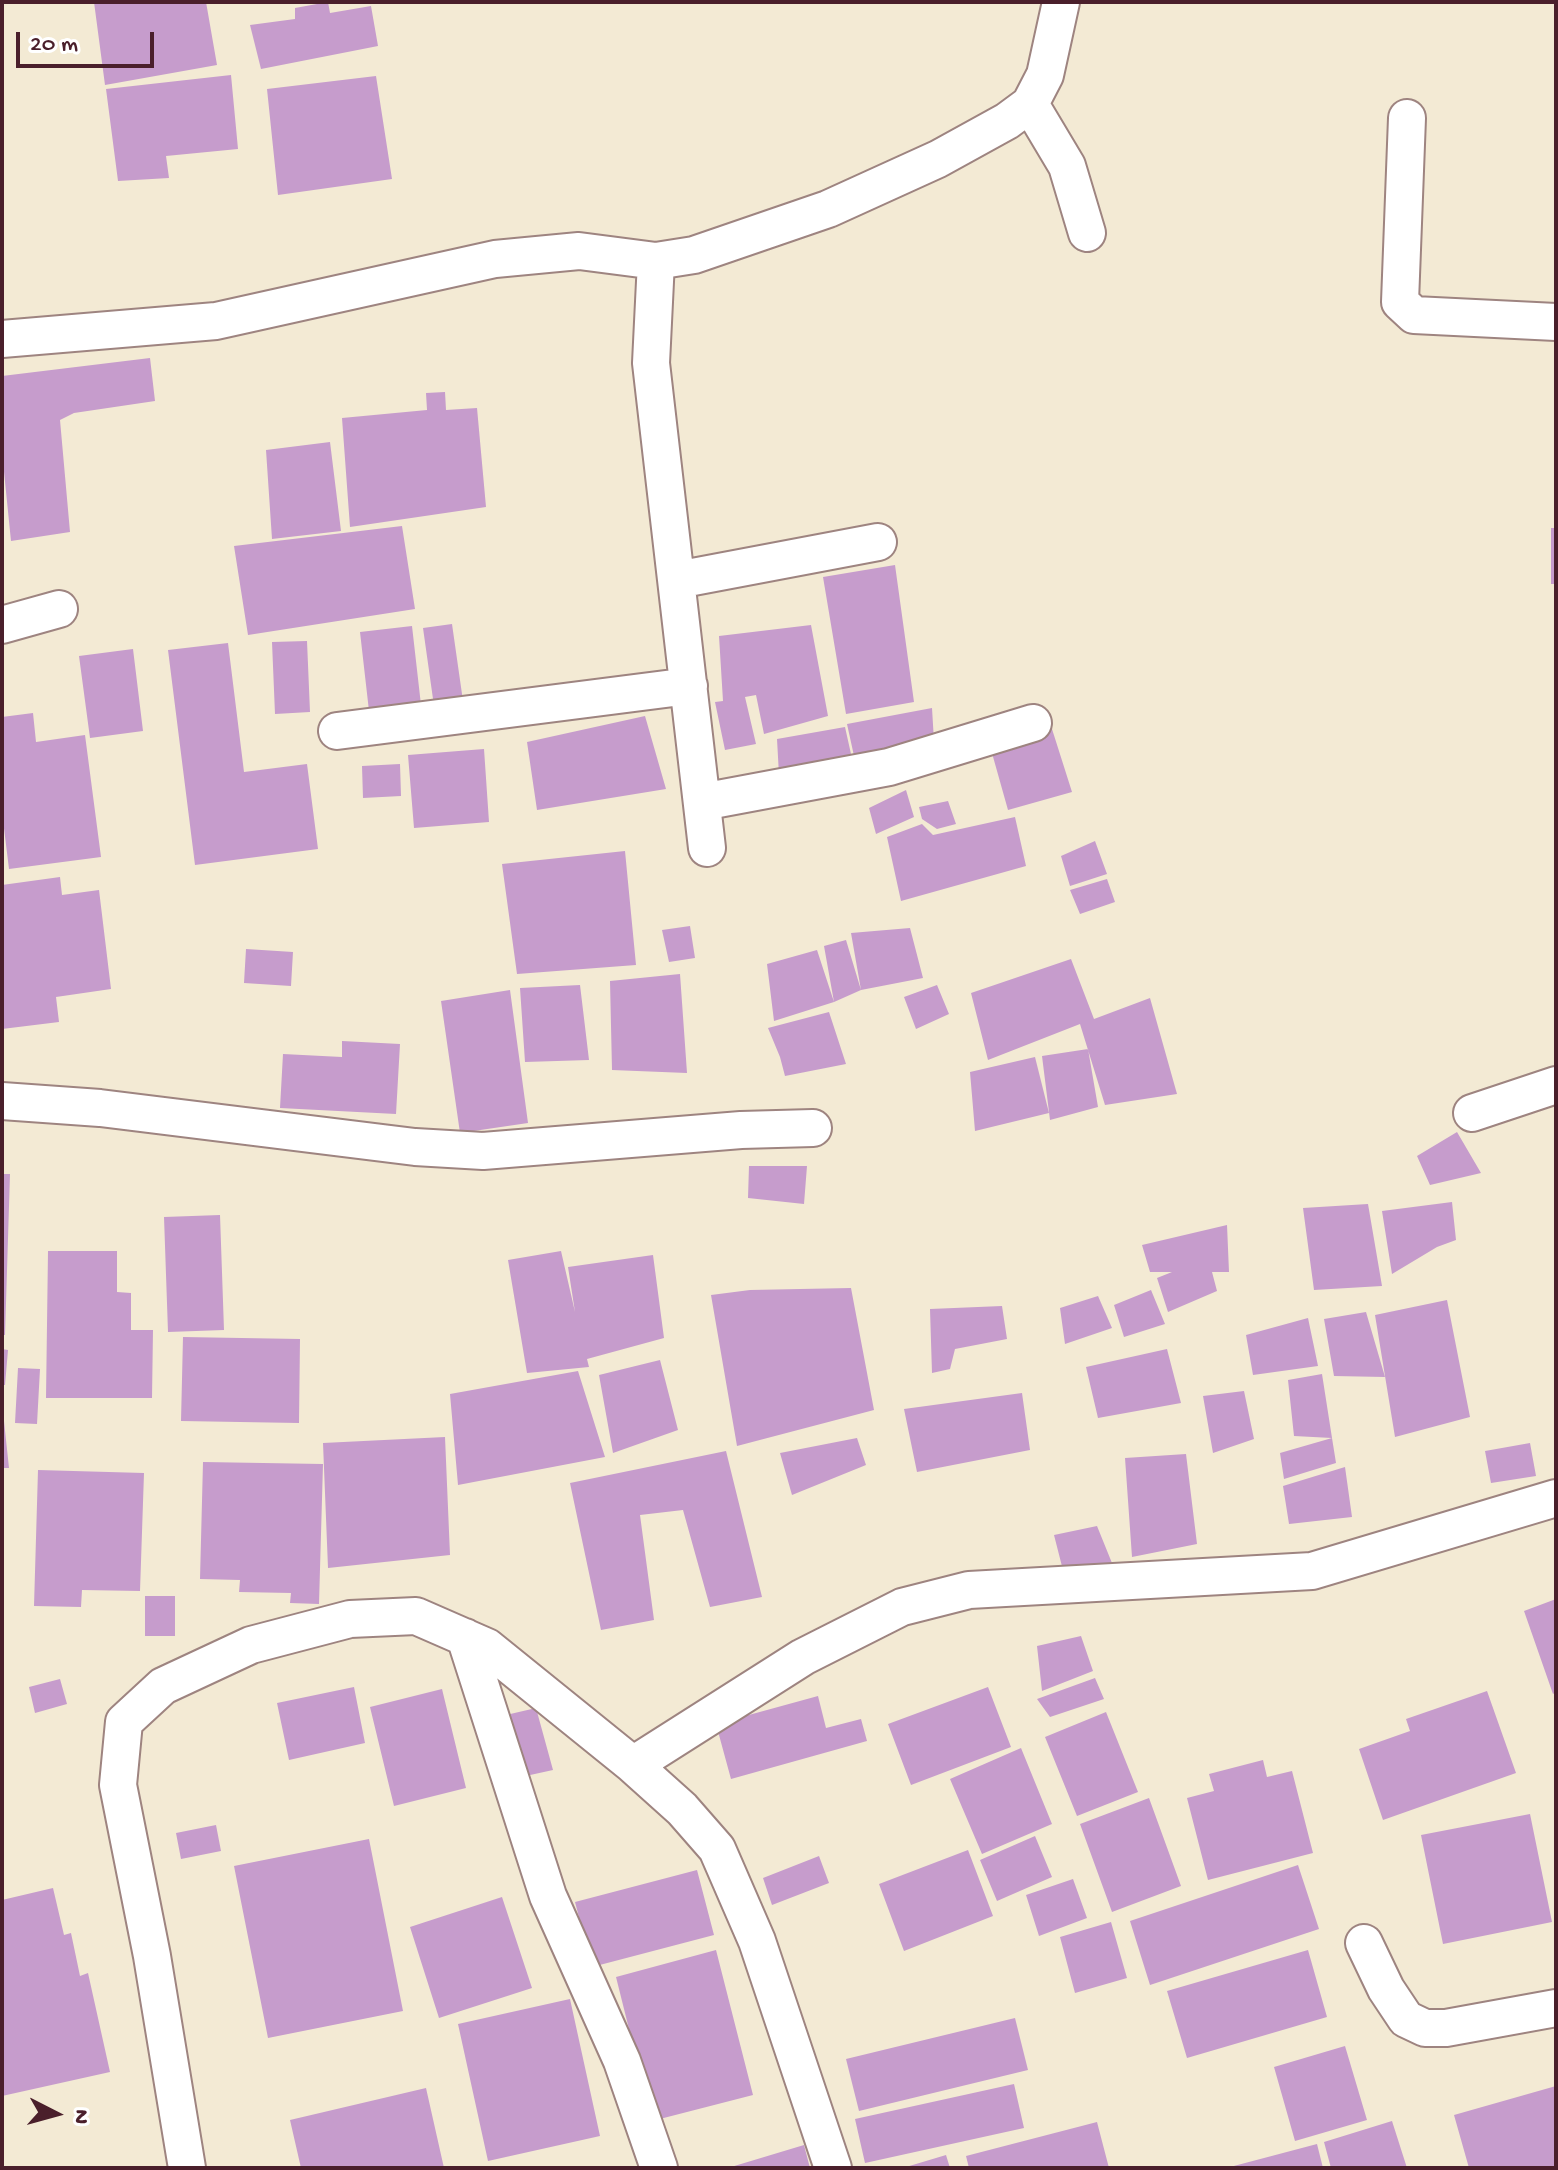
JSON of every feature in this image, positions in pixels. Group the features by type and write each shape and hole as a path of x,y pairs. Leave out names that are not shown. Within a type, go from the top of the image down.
{"street":[{"path":"2,339 216,321 495,259 579,251 656,261 694,255 828,209 938,159 1007,121 1030,104 1045,75 1061,2"},
{"path":"1030,104 1067,166 1087,233"},
{"path":"1407,118 1400,302 1414,315 1556,322"},
{"path":"656,261 651,363 707,848"},
{"path":"677,580 878,542"},
{"path":"2,625 59,609"},
{"path":"337,731 689,686"},
{"path":"702,802 889,767 1033,723"},
{"path":"1472,1113 1556,1085"},
{"path":"2,1101 100,1108 415,1147 483,1151 741,1130 813,1128"},
{"path":"633,1765 803,1657 902,1607 969,1590 1312,1571 1556,1498"},
{"path":"187,2168 152,1956 118,1785 124,1722 163,1686 251,1645 350,1619 416,1616 487,1647 633,1765 682,1809 717,1849 757,1941 833,2168"},
{"path":"465,1637 548,1896 622,2061 659,2168"},
{"path":"1364,1943 1386,1989 1406,2019 1425,2028 1446,2028 1556,2008"}],"building":[{"path":"94,2 206,2 217,65 105,85"},
{"path":"328,2 330,13 371,6 378,46 261,69 250,25 295,19 295,8"},
{"path":"231,75 238,149 166,156 169,178 118,181 106,89"},
{"path":"376,76 392,179 278,195 267,89"},
{"path":"150,358 155,401 74,413 60,420 70,532 11,541 2,452 2,376"},
{"path":"445,392 446,410 477,408 486,507 350,527 342,418 427,410 426,393"},
{"path":"330,442 341,531 272,539 266,450"},
{"path":"402,526 415,609 248,635 234,546"},
{"path":"1551,528 1556,528 1556,584 1551,584"},
{"path":"895,565 914,702 846,714 823,577"},
{"path":"452,624 463,701 434,706 423,628"},
{"path":"811,625 828,716 764,734 756,695 745,697 756,744 725,750 715,702 723,701 719,636"},
{"path":"412,626 421,705 369,711 360,632"},
{"path":"307,641 310,712 275,714 272,642"},
{"path":"228,643 244,772 307,764 318,849 195,865 168,650"},
{"path":"133,649 143,731 90,738 79,656"},
{"path":"932,708 935,758 856,765 847,724"},
{"path":"33,713 36,742 85,735 101,857 9,869 2,812 2,717"},
{"path":"645,716 666,789 537,810 527,742"},
{"path":"845,727 853,763 779,775 777,739"},
{"path":"1052,729 1072,792 1008,810 990,746"},
{"path":"484,749 489,822 414,828 408,755"},
{"path":"400,764 401,796 363,798 362,766"},
{"path":"906,790 914,817 876,834 869,808"},
{"path":"948,801 956,824 937,829 922,819 919,807"},
{"path":"1015,817 1026,866 901,901 887,837 922,824 933,835"},
{"path":"1095,841 1107,874 1070,886 1061,856"},
{"path":"625,851 636,965 517,974 502,864"},
{"path":"60,877 62,895 99,890 111,989 56,997 59,1022 2,1029 2,885"},
{"path":"1107,879 1115,902 1080,914 1070,890"},
{"path":"690,926 695,958 669,962 662,930"},
{"path":"910,928 923,978 861,990 851,933"},
{"path":"846,940 861,990 834,1002 824,946"},
{"path":"246,949 293,952 291,986 244,983"},
{"path":"817,950 834,1002 774,1021 767,964"},
{"path":"1071,959 1094,1019 1150,998 1177,1094 1105,1105 1080,1024 988,1060 971,993"},
{"path":"680,974 687,1073 612,1070 610,981"},
{"path":"580,985 589,1060 525,1062 520,988"},
{"path":"937,985 949,1014 916,1029 904,997"},
{"path":"510,990 528,1123 460,1133 441,1001"},
{"path":"829,1012 846,1064 785,1076 768,1028"},
{"path":"342,1041 400,1044 396,1114 280,1108 283,1054 342,1057"},
{"path":"1088,1049 1098,1107 1050,1120 1042,1056"},
{"path":"1035,1057 1049,1113 975,1131 970,1072"},
{"path":"1457,1132 1481,1173 1430,1185 1417,1156"},
{"path":"749,1166 807,1166 804,1204 748,1198"},
{"path":"2,1174 10,1174 5,1335 2,1335"},
{"path":"1452,1202 1456,1240 1437,1247 1392,1274 1382,1211"},
{"path":"1368,1204 1382,1286 1314,1290 1303,1208"},
{"path":"220,1215 224,1330 168,1332 164,1217"},
{"path":"1227,1225 1229,1272 1212,1272 1217,1291 1168,1312 1157,1278 1172,1272 1150,1272 1142,1245"},
{"path":"48,1251 117,1251 117,1292 131,1293 131,1330 153,1330 152,1398 46,1398"},
{"path":"561,1251 575,1312 568,1267 653,1255 664,1338 587,1359 589,1367 527,1373 508,1260"},
{"path":"851,1288 874,1410 737,1446 711,1295 750,1290"},
{"path":"1151,1290 1165,1324 1124,1337 1114,1305"},
{"path":"1098,1296 1112,1328 1065,1344 1060,1308"},
{"path":"1447,1300 1470,1417 1395,1437 1375,1315"},
{"path":"1002,1306 1007,1339 955,1349 950,1369 932,1373 930,1309"},
{"path":"1366,1312 1385,1377 1334,1376 1324,1319"},
{"path":"1308,1318 1318,1366 1253,1375 1246,1335"},
{"path":"183,1337 300,1339 299,1423 181,1421"},
{"path":"2,1349 8,1350 5,1385 2,1385"},
{"path":"1167,1349 1181,1403 1098,1418 1086,1367"},
{"path":"660,1360 678,1430 613,1453 599,1375"},
{"path":"18,1368 40,1369 37,1424 15,1423"},
{"path":"578,1371 605,1457 458,1485 450,1394"},
{"path":"1322,1374 1332,1438 1294,1436 1288,1380"},
{"path":"1244,1391 1254,1439 1213,1453 1203,1396"},
{"path":"1022,1393 1030,1450 917,1472 904,1409"},
{"path":"4,1421 9,1468 2,1468"},
{"path":"445,1437 450,1555 328,1568 323,1443"},
{"path":"857,1438 866,1465 792,1495 780,1453"},
{"path":"1332,1438 1336,1463 1284,1479 1280,1453"},
{"path":"1530,1443 1536,1476 1491,1483 1485,1451"},
{"path":"726,1451 762,1597 710,1607 683,1510 640,1515 654,1620 601,1630 570,1483"},
{"path":"1186,1454 1197,1544 1132,1557 1125,1458"},
{"path":"203,1462 323,1464 319,1604 290,1603 291,1593 239,1592 240,1580 200,1579"},
{"path":"1345,1467 1352,1517 1289,1524 1283,1486"},
{"path":"38,1470 144,1473 140,1591 82,1590 81,1607 34,1606"},
{"path":"1097,1526 1114,1568 1067,1586 1054,1535"},
{"path":"145,1596 175,1596 175,1636 145,1636"},
{"path":"1556,1599 1556,1692 1553,1694 1524,1611"},
{"path":"1081,1636 1093,1671 1042,1691 1037,1646"},
{"path":"1095,1678 1104,1699 1050,1717 1037,1699"},
{"path":"60,1679 67,1704 35,1713 29,1687"},
{"path":"354,1687 365,1743 289,1760 277,1703"},
{"path":"988,1687 1011,1747 911,1785 888,1724"},
{"path":"442,1689 466,1788 394,1806 370,1707"},
{"path":"1487,1691 1516,1773 1383,1820 1359,1749 1410,1731 1406,1719"},
{"path":"818,1696 826,1728 861,1719 867,1741 731,1779 716,1724"},
{"path":"536,1708 553,1770 521,1777 506,1715"},
{"path":"1106,1712 1138,1792 1077,1816 1045,1737"},
{"path":"1021,1748 1052,1824 982,1854 950,1779"},
{"path":"1263,1760 1267,1777 1292,1771 1313,1853 1208,1880 1187,1798 1214,1791 1209,1774"},
{"path":"1149,1798 1181,1886 1112,1912 1080,1824"},
{"path":"1530,1814 1552,1922 1443,1944 1421,1835"},
{"path":"216,1825 221,1851 181,1859 176,1833"},
{"path":"1035,1836 1052,1877 997,1901 980,1860"},
{"path":"369,1839 403,2011 268,2038 234,1866"},
{"path":"968,1850 993,1916 904,1951 879,1884"},
{"path":"819,1856 829,1883 772,1905 763,1878"},
{"path":"1298,1865 1319,1929 1150,1985 1130,1921"},
{"path":"697,1870 714,1935 592,1967 575,1902"},
{"path":"1073,1879 1087,1918 1039,1936 1026,1895"},
{"path":"53,1888 64,1935 71,1933 80,1976 88,1973 110,2072 2,2096 2,1900"},
{"path":"502,1897 532,1988 439,2018 410,1927"},
{"path":"1111,1922 1127,1978 1075,1993 1060,1937"},
{"path":"716,1950 753,2095 652,2121 616,1977"},
{"path":"1308,1950 1327,2017 1187,2058 1167,1991"},
{"path":"570,1999 600,2136 488,2161 458,2024"},
{"path":"1015,2018 1028,2070 859,2111 846,2059"},
{"path":"1345,2046 1367,2120 1295,2141 1274,2067"},
{"path":"1014,2084 1024,2128 865,2163 855,2119"},
{"path":"1556,2086 1556,2168 1469,2168 1454,2115"},
{"path":"426,2088 444,2168 301,2168 290,2120"},
{"path":"1392,2121 1407,2168 1331,2168 1324,2142"},
{"path":"1097,2122 1109,2168 969,2168 966,2156"},
{"path":"1317,2144 1323,2168 1230,2168 1230,2167"},
{"path":"804,2145 810,2168 731,2168 731,2167"},
{"path":"946,2155 950,2168 906,2168 906,2167"}]}
